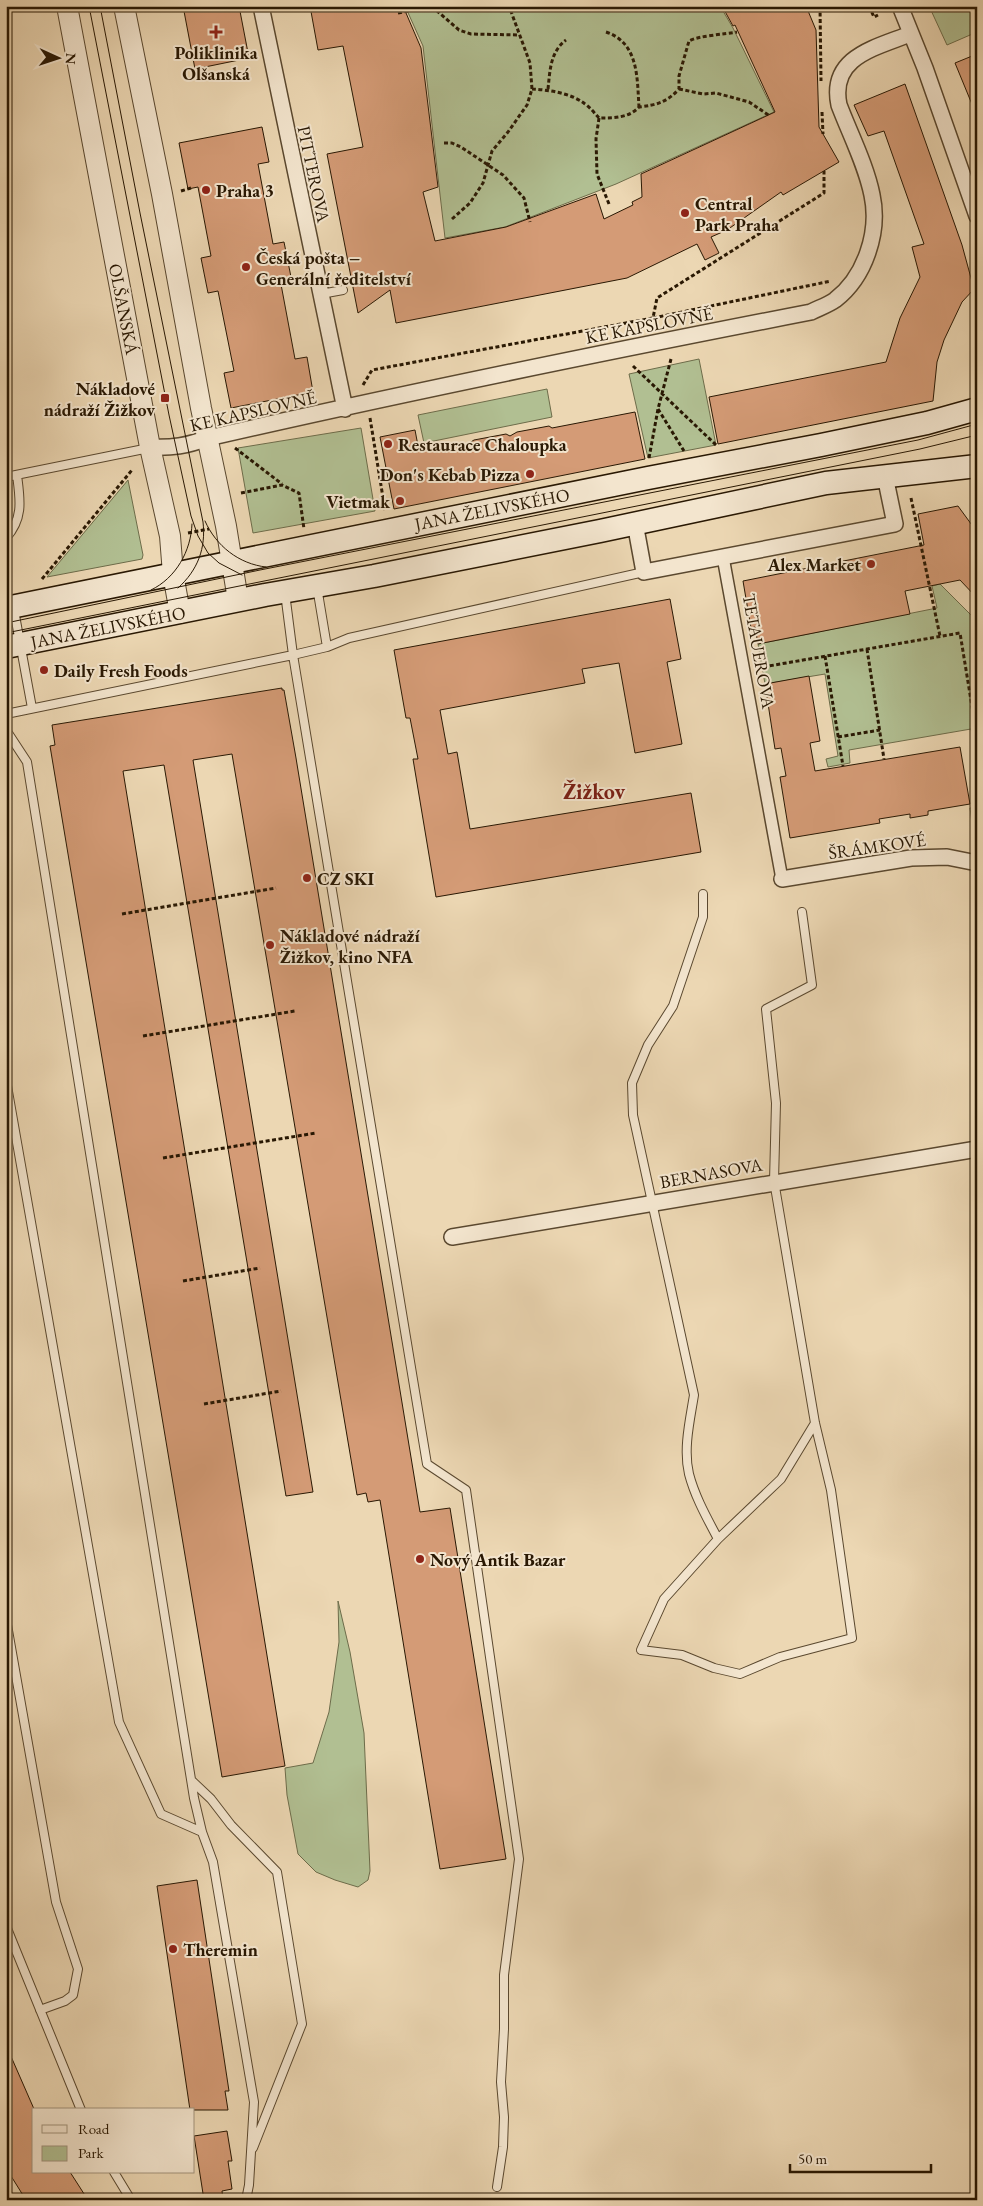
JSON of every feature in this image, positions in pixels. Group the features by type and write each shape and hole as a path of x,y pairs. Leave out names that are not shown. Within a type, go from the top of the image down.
{"main road":[{"name":"JANA ŽELIVSKÉHO","path":"10,607 233,563 342,539 821,445 977,409"},
{"name":"JANA ŽELIVSKÉHO","path":"13,646 635,523 826,483 977,466"}],"street":[{"name":"OLŠANSKÁ","path":"67,6 150,447 170,536 173,574 180,613"},
{"path":"124,6 226,526 238,600"},
{"name":"PITTEROVA","path":"261,6 345,409"},
{"path":"900,6 925,68 977,216"},
{"name":"KE KAPSLOVNĚ","path":"150,447 175,448 208,438 345,409 377,400 648,343 811,312 835,300 854,282 860,270 871,242 874,210 867,178 839,105 836,93 838,80 843,70 859,56 910,34"},
{"path":"635,523 644,572 895,524 885,476"},
{"name":"TETAUEROVA","path":"723,557 782,879"},
{"name":"ŠRÁMKOVÉ","path":"782,879 911,858 947,857 977,863"},
{"name":"BERNASOVA","path":"452,1236 774,1181 977,1149"}],"lane":[{"path":"321,294 343,290"},
{"path":"6,477 150,447"},
{"path":"6,538 19,518 21,504 16,475"},
{"path":"6,714 293,655 327,647 349,638 644,572"},
{"path":"317,586 327,647"},
{"path":"284,591 427,1464 466,1490 519,1859 504,1975 504,2029 501,2082 504,2117 503,2147 497,2187"},
{"path":"10,607 13,646 32,708"},
{"path":"6,730 27,762 192,1781 202,1832 213,1862 254,2102 246,2200"},
{"path":"703,894 702,917 673,1006 648,1045 632,1083 633,1115 694,1396 687,1437 689,1472 701,1508 718,1539"},
{"path":"802,912 812,985 766,1009 776,1102 774,1181 816,1423 831,1490 852,1638 780,1657 740,1674 714,1668 682,1654 641,1650 664,1599 718,1539 781,1480 816,1423"},
{"path":"6,1080 119,1722 162,1814 202,1832"},
{"path":"6,1618 56,1902 78,1969 73,1996 40,2010"},
{"path":"192,1781 211,1799 231,1825 277,1872 302,2024 251,2155"},
{"path":"6,1926 79,2108"},
{"path":"115,2174 131,2200"}],"path":[{"path":"452,219 470,203 483,183 492,151 527,105 532,89 530,63 509,6"},
{"path":"574,6 575,12"},
{"path":"820,6 822,84"},
{"path":"869,6 874,17 878,15"},
{"path":"398,13 419,8 436,10 459,30 465,32 520,35"},
{"path":"606,32 614,34 632,52 637,73 640,107"},
{"path":"532,89 548,90 586,104 599,118 619,117 634,112 640,107 658,105 670,99 679,89 679,76 689,40 737,32"},
{"path":"548,90 554,56 558,46 566,40"},
{"path":"679,89 703,94 716,94 749,102 770,116"},
{"path":"822,104 823,134"},
{"path":"822,114 830,130"},
{"path":"599,118 596,139 597,174 609,204"},
{"path":"444,144 452,143 462,147 503,175 524,198 530,222"},
{"path":"653,318 657,298 824,193 824,171"},
{"path":"181,191 191,188"},
{"path":"365,384 372,370 653,318 838,279"},
{"path":"647,466 658,409 672,359"},
{"path":"633,366 721,451"},
{"path":"658,409 688,456"},
{"path":"370,417 386,515"},
{"path":"232,446 282,485 299,493 304,530"},
{"path":"38,584 132,470"},
{"path":"241,492 282,485"},
{"path":"911,498 940,636"},
{"path":"170,536 226,526"},
{"path":"744,670 960,633 977,737"},
{"path":"867,649 884,759"},
{"path":"824,656 843,766"},
{"path":"838,737 880,730"},
{"path":"122,914 276,888"},
{"path":"142,1036 295,1011"},
{"path":"164,1158 316,1133"},
{"path":"183,1281 260,1268"},
{"path":"204,1404 281,1391"}],"green space":[{"path":"405,6 720,6 733,28 774,112 616,184 505,227 445,238 423,46"},
{"path":"929,6 977,6 977,32 947,45"},
{"path":"699,359 716,445 648,458 629,374"},
{"path":"547,389 552,417 424,443 418,415"},
{"path":"361,428 375,511 253,533 238,448"},
{"path":"128,480 143,555 142,559 47,577"},
{"path":"940,584 977,621 977,761 971,729 849,750 850,763 828,767 826,759 838,756 825,674 765,684 758,644 937,608 932,586"},
{"path":"977,807 977,831 973,830 970,808"},
{"path":"338,1601 350,1652 364,1733 370,1871 368,1880 358,1887 316,1872 298,1854 287,1795 285,1768 313,1763 329,1712 339,1642"}],"building":[{"name":"Poliklinika Olšanská","path":"183,6 239,6 249,58 195,69"},
{"path":"310,6 403,6 421,48 438,187 423,192 435,241 506,227 596,194 604,219 633,205 632,202 642,197 641,174 775,112 735,25 733,26 722,6 806,6 816,30 819,127 839,162 783,195 781,192 727,230 711,237 719,253 705,260 697,244 627,278 396,323 390,290 358,313 327,154 363,147 343,46 318,50"},
{"path":"977,54 977,114 976,114 955,63"},
{"path":"905,84 962,245 974,289 962,302 944,340 937,362 933,401 718,444 709,397 886,362 900,318 920,277 912,247 924,244 884,131 868,136 854,105"},
{"name":"Česká pošta – Generální ředitelství","path":"262,127 269,162 258,164 273,244 284,242 291,277 280,279 295,359 307,357 313,392 231,408 224,373 234,371 218,291 208,293 201,258 211,256 198,187 188,189 179,143"},
{"path":"635,412 645,459 394,509 380,437 415,430 419,451 463,443 466,445 474,440 506,434 510,436 517,432 549,426 552,428"},
{"path":"958,506 977,532 977,598 960,580 905,591 910,614 758,644 755,627 751,628 743,581 924,545 918,514"},
{"path":"670,599 681,659 667,662 682,744 635,753 619,663 582,669 585,683 440,710 448,754 457,752 470,829 691,793 701,852 436,897 413,759 418,759 410,718 406,718 394,650"},
{"path":"809,676 820,741 810,743 815,771 960,747 970,804 928,811 928,815 910,818 910,814 879,819 880,823 790,838 780,777 786,776 781,748 775,749 765,684"},
{"path":"282,688 284,690 296,758 420,1512 450,1508 506,1859 440,1869 380,1500 368,1502 366,1493 357,1495 232,754 193,760 313,1492 286,1496 164,765 123,771 285,1766 222,1777 50,746 55,745 52,725"},
{"path":"197,1880 229,2091 225,2091 228,2110 195,2110 195,2108 190,2108 157,1886"},
{"path":"6,2045 34,2108 32,2108 32,2174 71,2174 88,2200 26,2200 6,2168"},
{"path":"227,2131 232,2161 228,2161 232,2189 222,2191 223,2200 204,2200 195,2136"}],"tram line":[{"path":"89,6 169,415 191,516 198,536 208,553 219,563 242,575"},
{"path":"100,6 203,522 204,532 199,558 191,574 178,588"},
{"path":"6,623 260,570 918,440 977,424"},
{"path":"6,633 920,449 977,435"},
{"path":"205,521 222,546 238,558 266,567"},
{"path":"151,590 168,578 180,563 189,544 192,524"}],"place":[{"name":"Poliklinika Olšanská","path":"216,32"},
{"name":"Praha 3","path":"206,190"},
{"name":"Central Park Praha","path":"685,213"},
{"name":"Česká pošta – Generální ředitelství","path":"246,267"},
{"name":"Nákladové nádraží Žižkov","path":"165,398"},
{"name":"Restaurace Chaloupka","path":"388,444"},
{"name":"Don's Kebab Pizza","path":"530,474"},
{"name":"Vietmak","path":"400,501"},
{"name":"Alex Market","path":"871,564"},
{"name":"Daily Fresh Foods","path":"44,670"},
{"name":"CZ SKI","path":"307,878"},
{"name":"Nákladové nádraží Žižkov, kino NFA","path":"270,945"},
{"name":"Nový Antik Bazar","path":"420,1559"},
{"name":"Theremin","path":"173,1949"}],"district":[{"name":"Žižkov","path":"594,791"}]}
